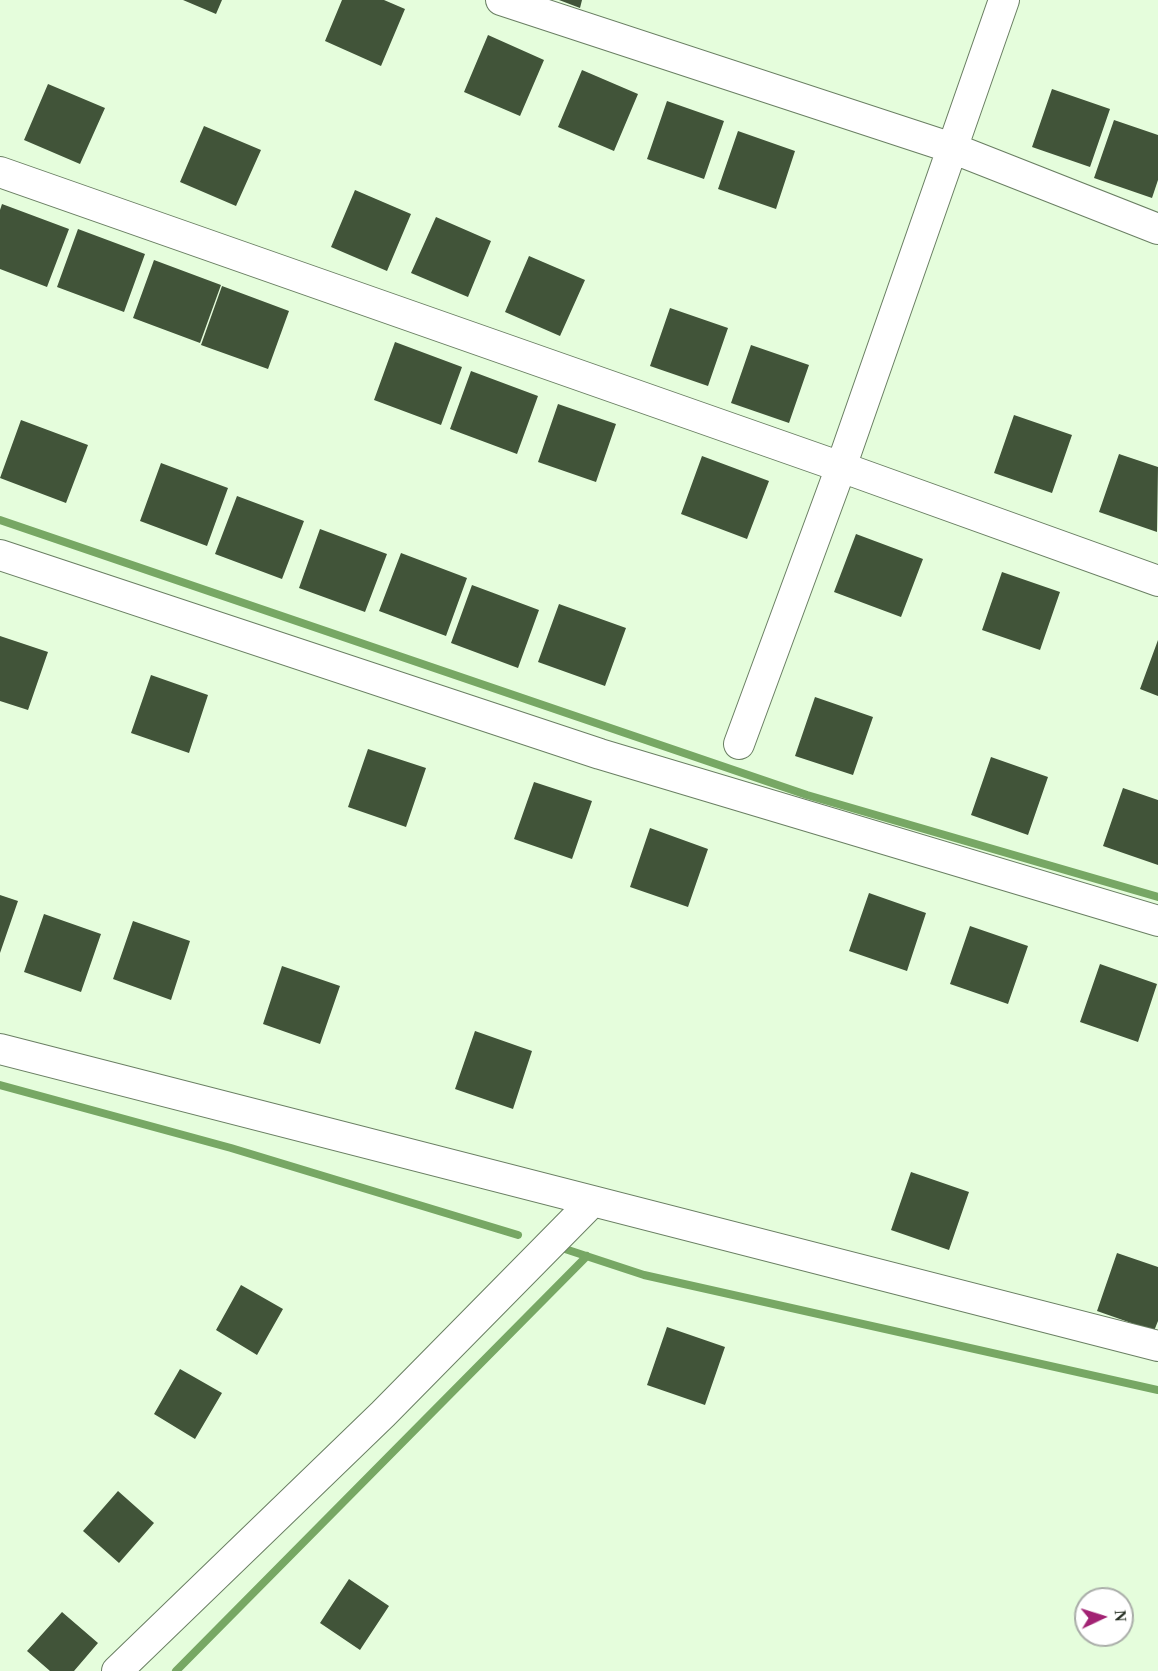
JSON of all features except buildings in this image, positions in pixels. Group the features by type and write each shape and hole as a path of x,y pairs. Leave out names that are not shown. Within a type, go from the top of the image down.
{"street":[{"path":"501,0 952,148 1158,228"},
{"path":"739,744 841,467 1004,0"},
{"path":"0,172 841,467 1158,581"},
{"path":"0,555 600,754 1158,921"},
{"path":"0,1049 1158,1346"},
{"path":"117,1671 383,1414 592,1202"}],"waterway":[{"path":"0,520 807,795 1158,897"},
{"path":"0,1085 231,1148 518,1235"},
{"path":"565,1249 644,1275 1158,1390"},
{"path":"176,1671 587,1256"}]}
